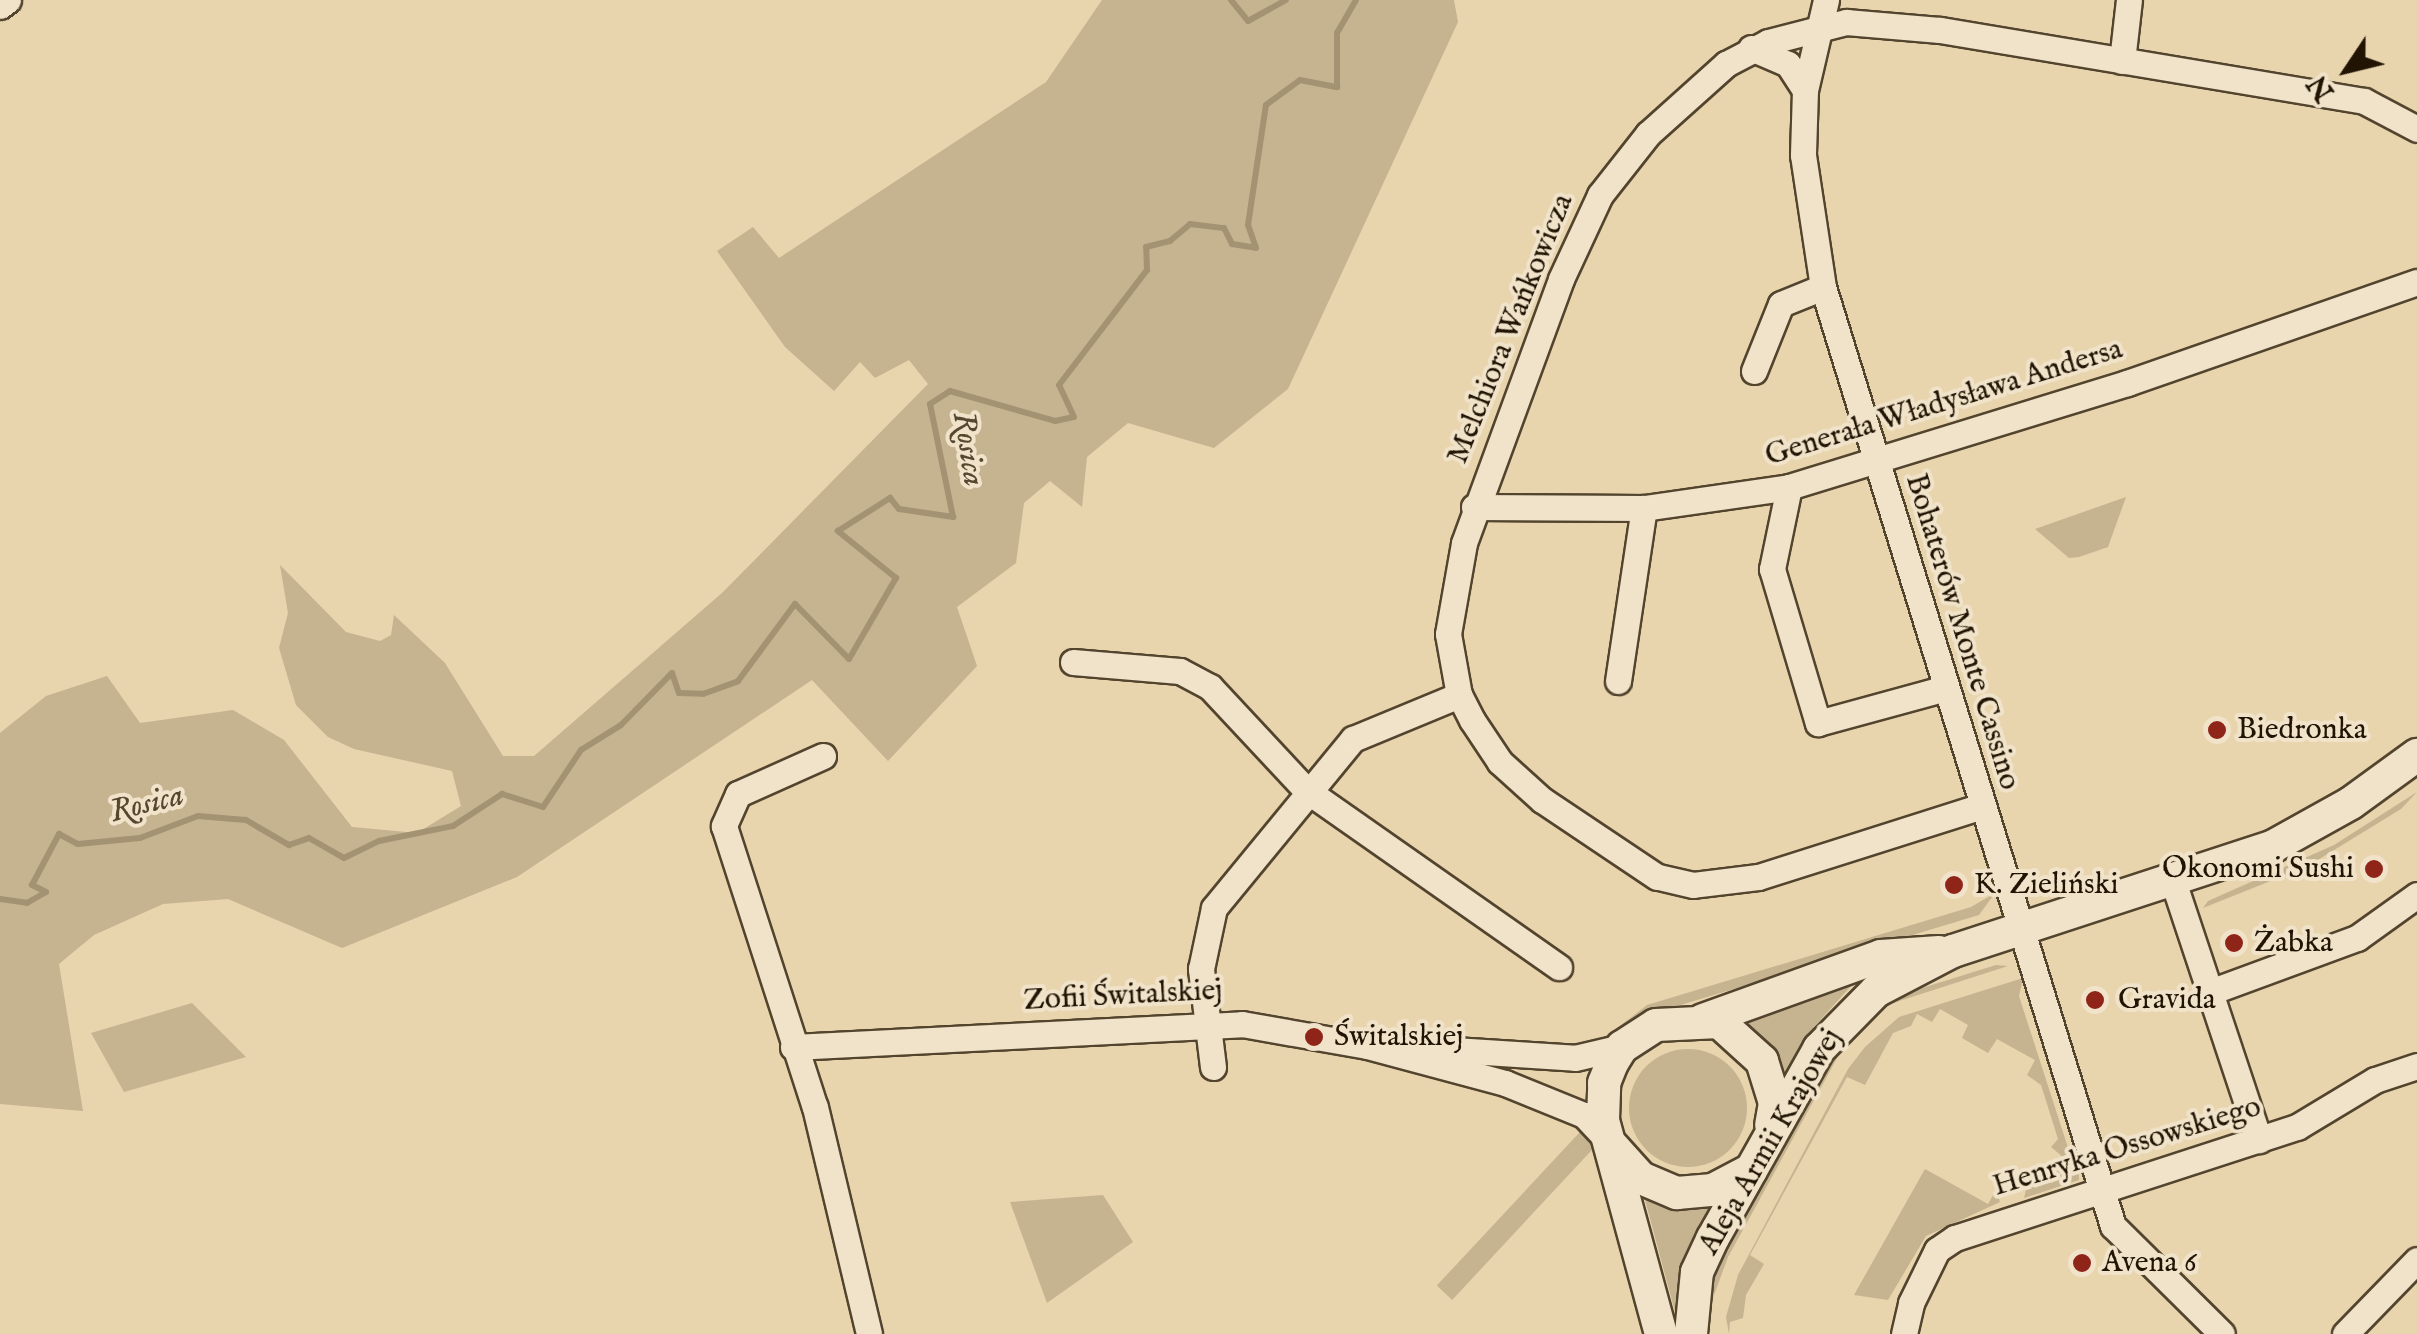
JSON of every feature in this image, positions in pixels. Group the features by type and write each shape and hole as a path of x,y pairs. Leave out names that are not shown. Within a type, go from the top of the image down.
{"street":[{"path":"0,6 8,0"},
{"path":"2122,61 2130,0"},
{"name":"Melchiora Wańkowicza","path":"1982,806 1758,877 1693,885 1656,877 1519,782 1459,696 1450,619 1474,507 1600,195 1673,109 1752,48 1823,12 2364,102 2417,129"},
{"name":"Bohaterów Monte Cassino","path":"1823,12 1805,90 1804,196 1823,287 1873,458 2101,1188 2125,1243 2222,1334"},
{"path":"1752,48 1788,64 1805,90"},
{"name":"Generała Władysława Andersa","path":"1474,507 1644,508 1789,487 1873,458 2127,383 2417,282"},
{"path":"1754,370 1781,304 1823,287"},
{"path":"1789,487 1772,569 1818,723 1946,688"},
{"path":"1618,681 1644,508"},
{"path":"1073,662 1180,671 1210,687 1306,790 1559,967"},
{"path":"1213,1067 1202,969 1214,908 1306,790 1354,738 1459,696"},
{"name":"Aleja Armii Krajowej","path":"1692,1334 1697,1272 1768,1137 1847,1014 1876,991 1953,951 2174,884 2308,828 2417,755"},
{"path":"822,756 738,794 724,826 815,1107 869,1334"},
{"path":"2174,884 2260,1140"},
{"path":"2210,992 2357,938 2417,895"},
{"name":"Aleja Armii Krajowej","path":"1703,1020 1881,956 1953,951"},
{"path":"1367,1046 1575,1058 1622,1047 1656,1025 1703,1020 1736,1031 1762,1061 1775,1102 1768,1137"},
{"name":"Zofii Świtalskiej","path":"793,1047 1208,1022 1367,1046 1564,1105 1584,1115 1610,1143"},
{"path":"1622,1047 1604,1083 1603,1120 1662,1334"},
{"name":"Henryka Ossowskiego","path":"1904,1334 1911,1303 1937,1250 2003,1219 2297,1127 2375,1080 2417,1066"},
{"path":"1610,1143 1640,1178 1676,1193 1713,1190 1751,1170"},
{"path":"2345,1334 2417,1260"}],"shaded area":[{"path":"1102,0 1454,0 1458,22 1288,389 1214,448 1128,423 1087,457 1082,507 1050,481 1024,503 1016,563 957,607 977,666 888,761 812,680 517,877 342,948 228,899 163,904 94,935 59,964 83,1111 0,1104 0,733 46,696 107,676 140,723 233,710 284,740 352,827 417,833 461,806 452,771 354,749 328,737 296,705 279,648 288,613 280,565 346,632 380,641 391,635 394,615 445,663 503,756 534,756 722,593 928,384 909,360 875,378 860,362 834,391 785,347 717,251 753,227 779,258 1046,82"},
{"path":"2126,497 2108,547 2069,558 2035,529"},
{"path":"2417,792 2401,809 2308,866 2203,908 2208,901 2334,845"},
{"path":"1995,893 1979,915 1654,1013 1598,1043 1647,1005 1971,907"},
{"path":"1996,965 2008,966 1890,1004 1847,1040 1728,1257 1710,1306 1709,1334 1704,1334 1715,1269 1832,1052 1890,998"},
{"path":"2023,978 2019,996 2071,1157 2078,1152 2079,1180 2024,1198 2028,1182 2036,1188 2064,1158 2051,1147 2058,1139 2041,1085 2027,1075 2035,1060 1997,1039 1988,1053 1962,1038 1968,1025 1940,1009 1932,1022 1917,1014 1911,1026 1893,1033 1865,1085 1847,1077 1750,1255 1764,1264 1746,1295 1743,1318 1730,1322 1729,1334 1726,1317 1738,1275 1848,1069 1865,1047 1899,1017"},
{"path":"1852,985 1813,1028 1785,1075 1738,1020"},
{"path":"192,1003 246,1057 124,1092 91,1033"},
{"path":"1688,1049 1711,1054 1730,1066 1742,1085 1747,1108 1742,1131 1730,1150 1711,1162 1688,1167 1665,1162 1646,1150 1634,1131 1629,1108 1634,1085 1646,1066 1665,1054"},
{"path":"1580,1132 1595,1146 1452,1300 1437,1286"},
{"path":"1925,1169 1988,1204 1996,1190 2000,1202 1926,1236 1888,1300 1854,1295"},
{"path":"1103,1195 1133,1242 1047,1303 1010,1202"},
{"path":"1644,1196 1675,1207 1715,1207 1682,1276 1675,1312"}],"waterway":[{"name":"Rosica","path":"1231,0 1248,21 1286,0"},
{"name":"Rosica","path":"0,899 27,903 46,892 32,885 59,834 78,844 140,838 198,816 246,820 289,845 309,838 344,858 379,841 453,826 502,794 543,807 581,750 621,725 672,673 679,693 703,694 738,681 795,604 849,659 896,578 838,531 890,498 899,509 953,517 930,404 950,391 1055,421 1074,417 1059,385 1147,270 1146,247 1170,241 1190,224 1224,228 1232,244 1256,248 1248,225 1266,105 1300,80 1337,87 1337,33 1356,0"}],"place":[{"name":"Biedronka","path":"2217,730"},
{"name":"Okonomi Sushi","path":"2374,869"},
{"name":"K. Zieliński","path":"1954,885"},
{"name":"Żabka","path":"2234,943"},
{"name":"Gravida","path":"2095,1000"},
{"name":"Świtalskiej","path":"1314,1037"},
{"name":"Avena 6","path":"2082,1263"}]}
